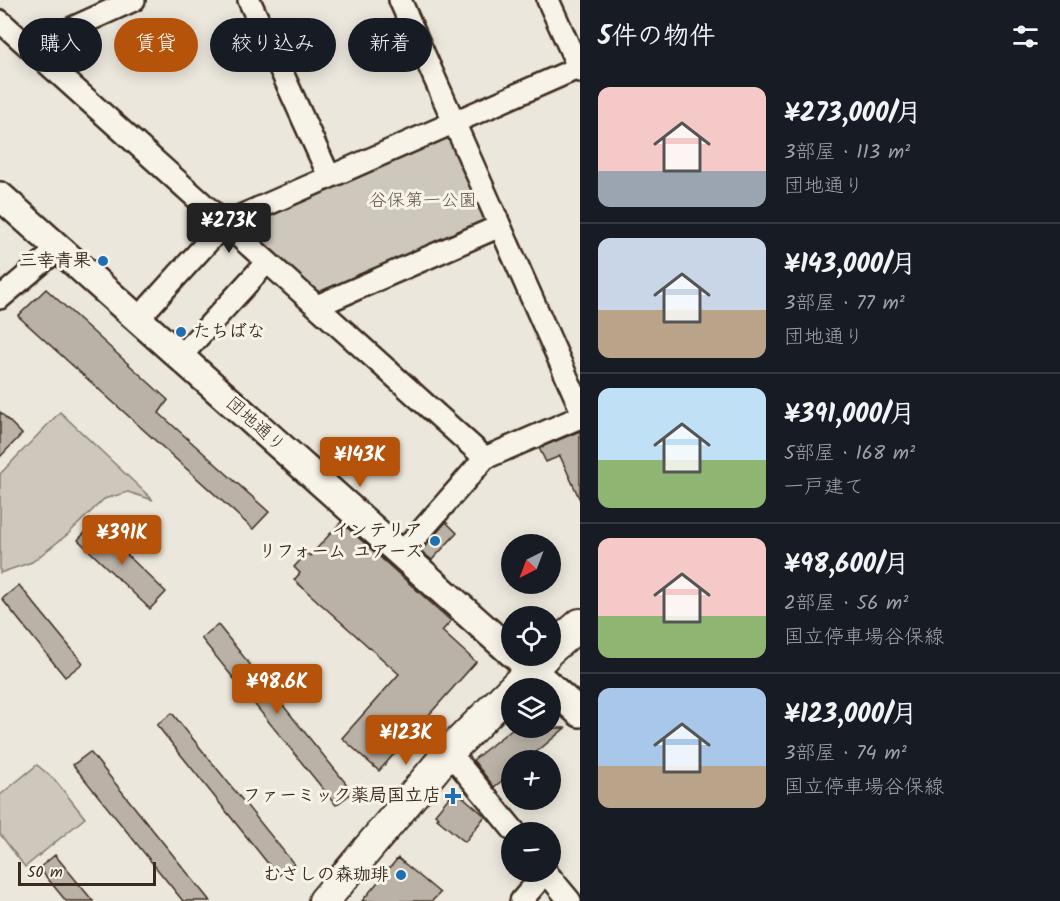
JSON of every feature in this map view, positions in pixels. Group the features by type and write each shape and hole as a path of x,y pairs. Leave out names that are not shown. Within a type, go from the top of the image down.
{"main road":[{"path":"561,637 580,624"},
{"path":"324,901 522,666"}],"street":[{"path":"94,18 134,0"},
{"path":"249,0 329,176"},
{"path":"400,0 580,407"},
{"path":"137,320 225,223 579,68 548,0"},
{"path":"0,21 18,37"},
{"path":"58,72 485,458"},
{"name":"団地通り","path":"0,196 401,554 501,634"},
{"path":"317,306 500,226"},
{"path":"0,298 58,249"},
{"path":"179,357 267,262"},
{"path":"401,554 485,458 580,417"},
{"name":"団地通り","path":"538,666 580,713"},
{"path":"449,752 507,822"},
{"path":"521,901 546,872 570,901"}],"green space":[{"name":"谷保第一公園","path":"453,134 490,228 318,297 247,233 247,225"},
{"path":"60,412 153,500 128,492 104,499 68,534 32,562 0,573 0,474"},
{"path":"37,765 55,780 85,818 25,867 0,834 0,795"}],"building":[{"path":"46,289 168,400 159,413 269,512 253,529 18,316"},
{"path":"0,412 22,434 0,457"},
{"path":"580,431 580,500 560,456 546,462 539,448"},
{"path":"341,522 451,621 442,631 476,662 379,771 342,738 399,674 294,580 300,573 294,567 307,553 310,556"},
{"name":"インテリア リフォーム ユアーズ","path":"446,522 457,533 432,560 421,551"},
{"path":"94,523 166,592 150,609 78,540"},
{"path":"19,585 83,663 65,677 2,599"},
{"path":"218,625 353,792 336,805 201,638"},
{"path":"172,713 294,864 278,876 157,725"},
{"path":"501,738 553,738 539,750 501,750 501,782 494,787 473,760"},
{"path":"90,752 210,901 183,901 73,765"},
{"path":"455,790 485,816 465,842 437,819 439,817 435,814"},
{"path":"55,855 93,901 66,901 39,868"},
{"name":"むさしの森珈琲","path":"398,858 440,893 432,901 362,901"}],"place":[{"name":"三幸青果","path":"103,261"},
{"name":"たちばな","path":"181,332"},
{"name":"インテリア リフォーム ユアーズ","path":"435,541"},
{"name":"ファーミック薬局国立店","path":"453,796"},
{"name":"むさしの森珈琲","path":"401,875"}]}
